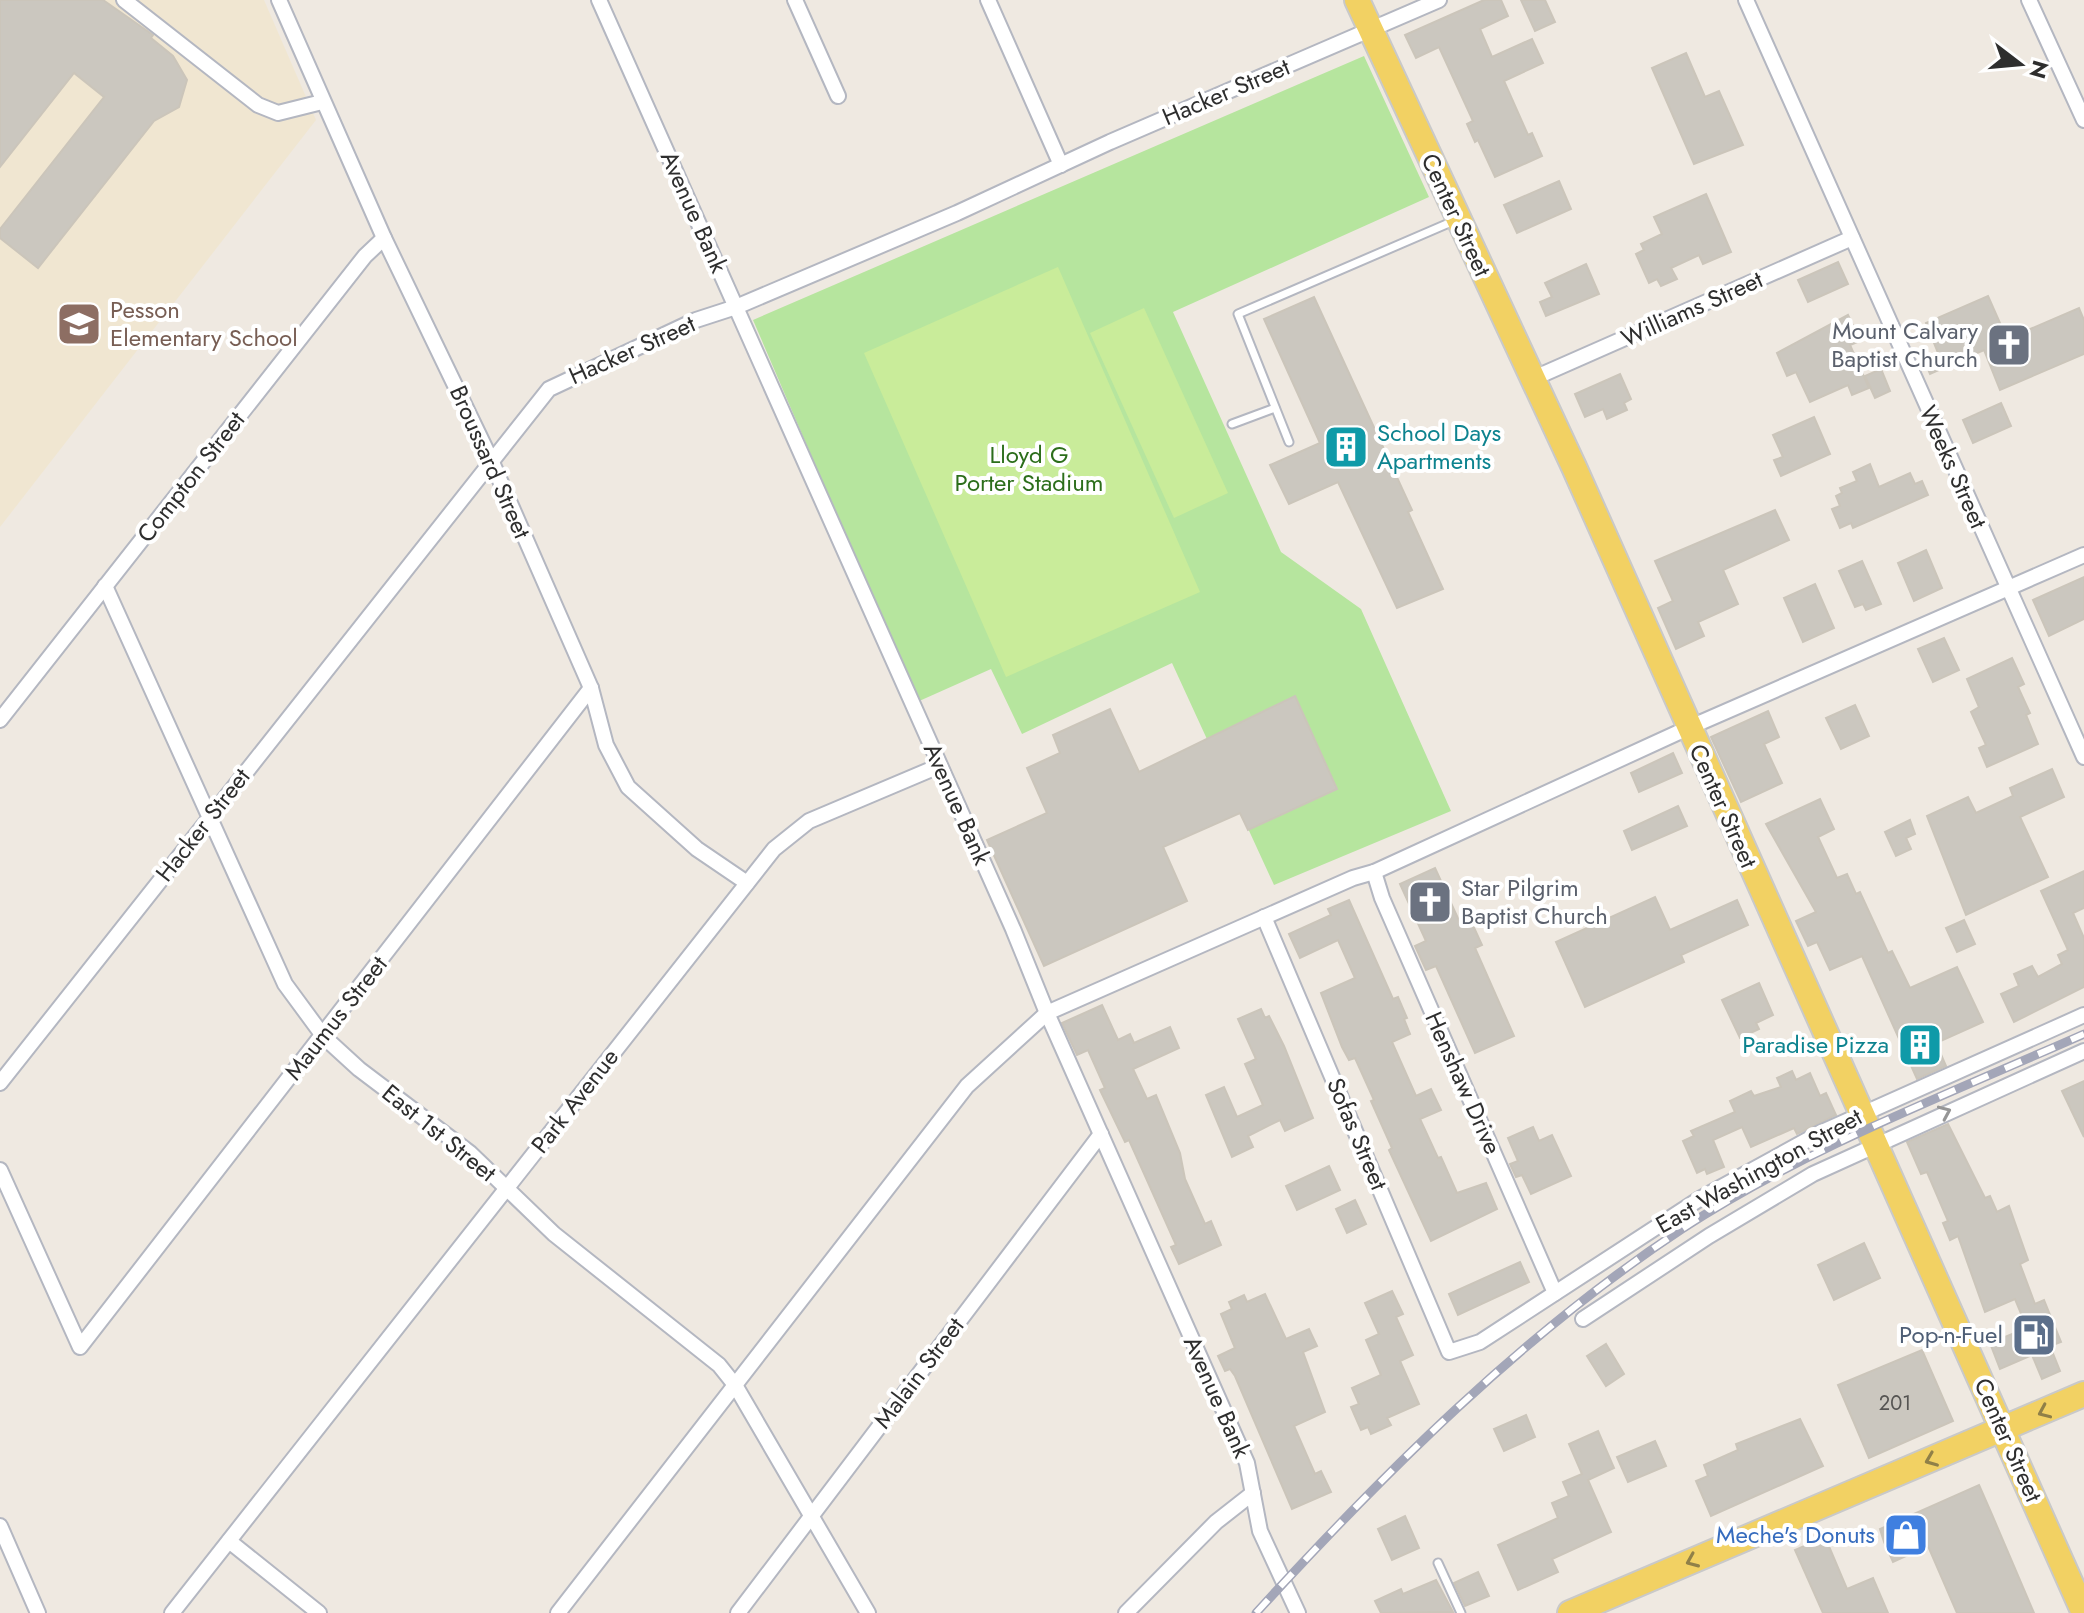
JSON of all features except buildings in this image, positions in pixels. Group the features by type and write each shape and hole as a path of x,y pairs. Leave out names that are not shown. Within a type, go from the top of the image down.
{"main road":[{"name":"Center Street","path":"1357,0 1532,379 2084,1613"},
{"path":"1570,1613 2084,1394"}],"street":[{"path":"124,0 258,105 278,113 322,102"},
{"name":"Broussard Street","path":"279,0 384,238 491,460 591,688 606,745 628,787 697,849 747,883"},
{"name":"Avenue Bank","path":"599,0 1247,1463 1260,1531 1298,1613"},
{"path":"795,0 838,96"},
{"path":"988,0 1061,165"},
{"name":"Hacker Street","path":"0,1083 549,389 696,320 736,307 1439,0"},
{"name":"Weeks Street","path":"1746,0 2084,757"},
{"path":"2029,0 2084,120"},
{"name":"Compton Street","path":"0,720 365,256 384,238"},
{"name":"Williams Street","path":"1532,379 1852,238"},
{"path":"558,1613 967,1086 1047,1013 1374,872 1688,728 2084,555"},
{"name":"East 1st Street","path":"105,586 285,984 324,1037 359,1069 470,1153 554,1234 719,1365 735,1385 868,1613"},
{"name":"Maumus Street","path":"0,1170 80,1347 324,1037 591,688"},
{"name":"Park Avenue","path":"172,1613 774,849 809,821 939,766"},
{"name":"Henshaw Drive","path":"1374,872 1382,898 1555,1293"},
{"name":"Sofas Street","path":"1264,917 1449,1352"},
{"name":"East Washington Street","path":"1449,1352 1480,1342 1698,1200 1860,1113 2084,1015"},
{"name":"East Washington Street","path":"1583,1319 1709,1236 1813,1174 2084,1051"},
{"name":"Malain Street","path":"738,1613 1101,1134"},
{"path":"1126,1613 1216,1522 1253,1493"},
{"path":"0,1526 38,1613"},
{"path":"229,1541 319,1613"}],"lane":[{"path":"1289,442 1238,314 1458,219"},
{"path":"1232,424 1275,408"},
{"path":"1438,1563 1461,1613"}],"shaded area":[{"name":"Pesson Elementary School","path":"0,0 264,0 316,120 0,527"}],"green space":[{"name":"Lloyd G Porter Stadium","path":"1364,56 1429,197 1173,312 1281,552 1361,609 1451,811 1274,885 1172,663 1022,734 991,669 917,702 753,320"},
{"path":"1058,267 1200,592 1006,677 864,353"},
{"path":"1144,308 1228,493 1174,518 1090,333"}],"railway":[{"path":"1256,1613 1354,1509 1457,1408 1566,1314 1623,1270 1682,1229 1778,1173 1879,1124 2084,1034"}],"place":[{"name":"Pesson Elementary School","path":"79,324"},
{"name":"Mount Calvary Baptist Church","path":"2009,345"},
{"name":"School Days Apartments","path":"1346,447"},
{"name":"Star Pilgrim Baptist Church","path":"1430,902"},
{"name":"Paradise Pizza","path":"1920,1045"},
{"name":"Pop-n-Fuel","path":"2034,1335"},
{"name":"Meche's Donuts","path":"1906,1535"}]}
